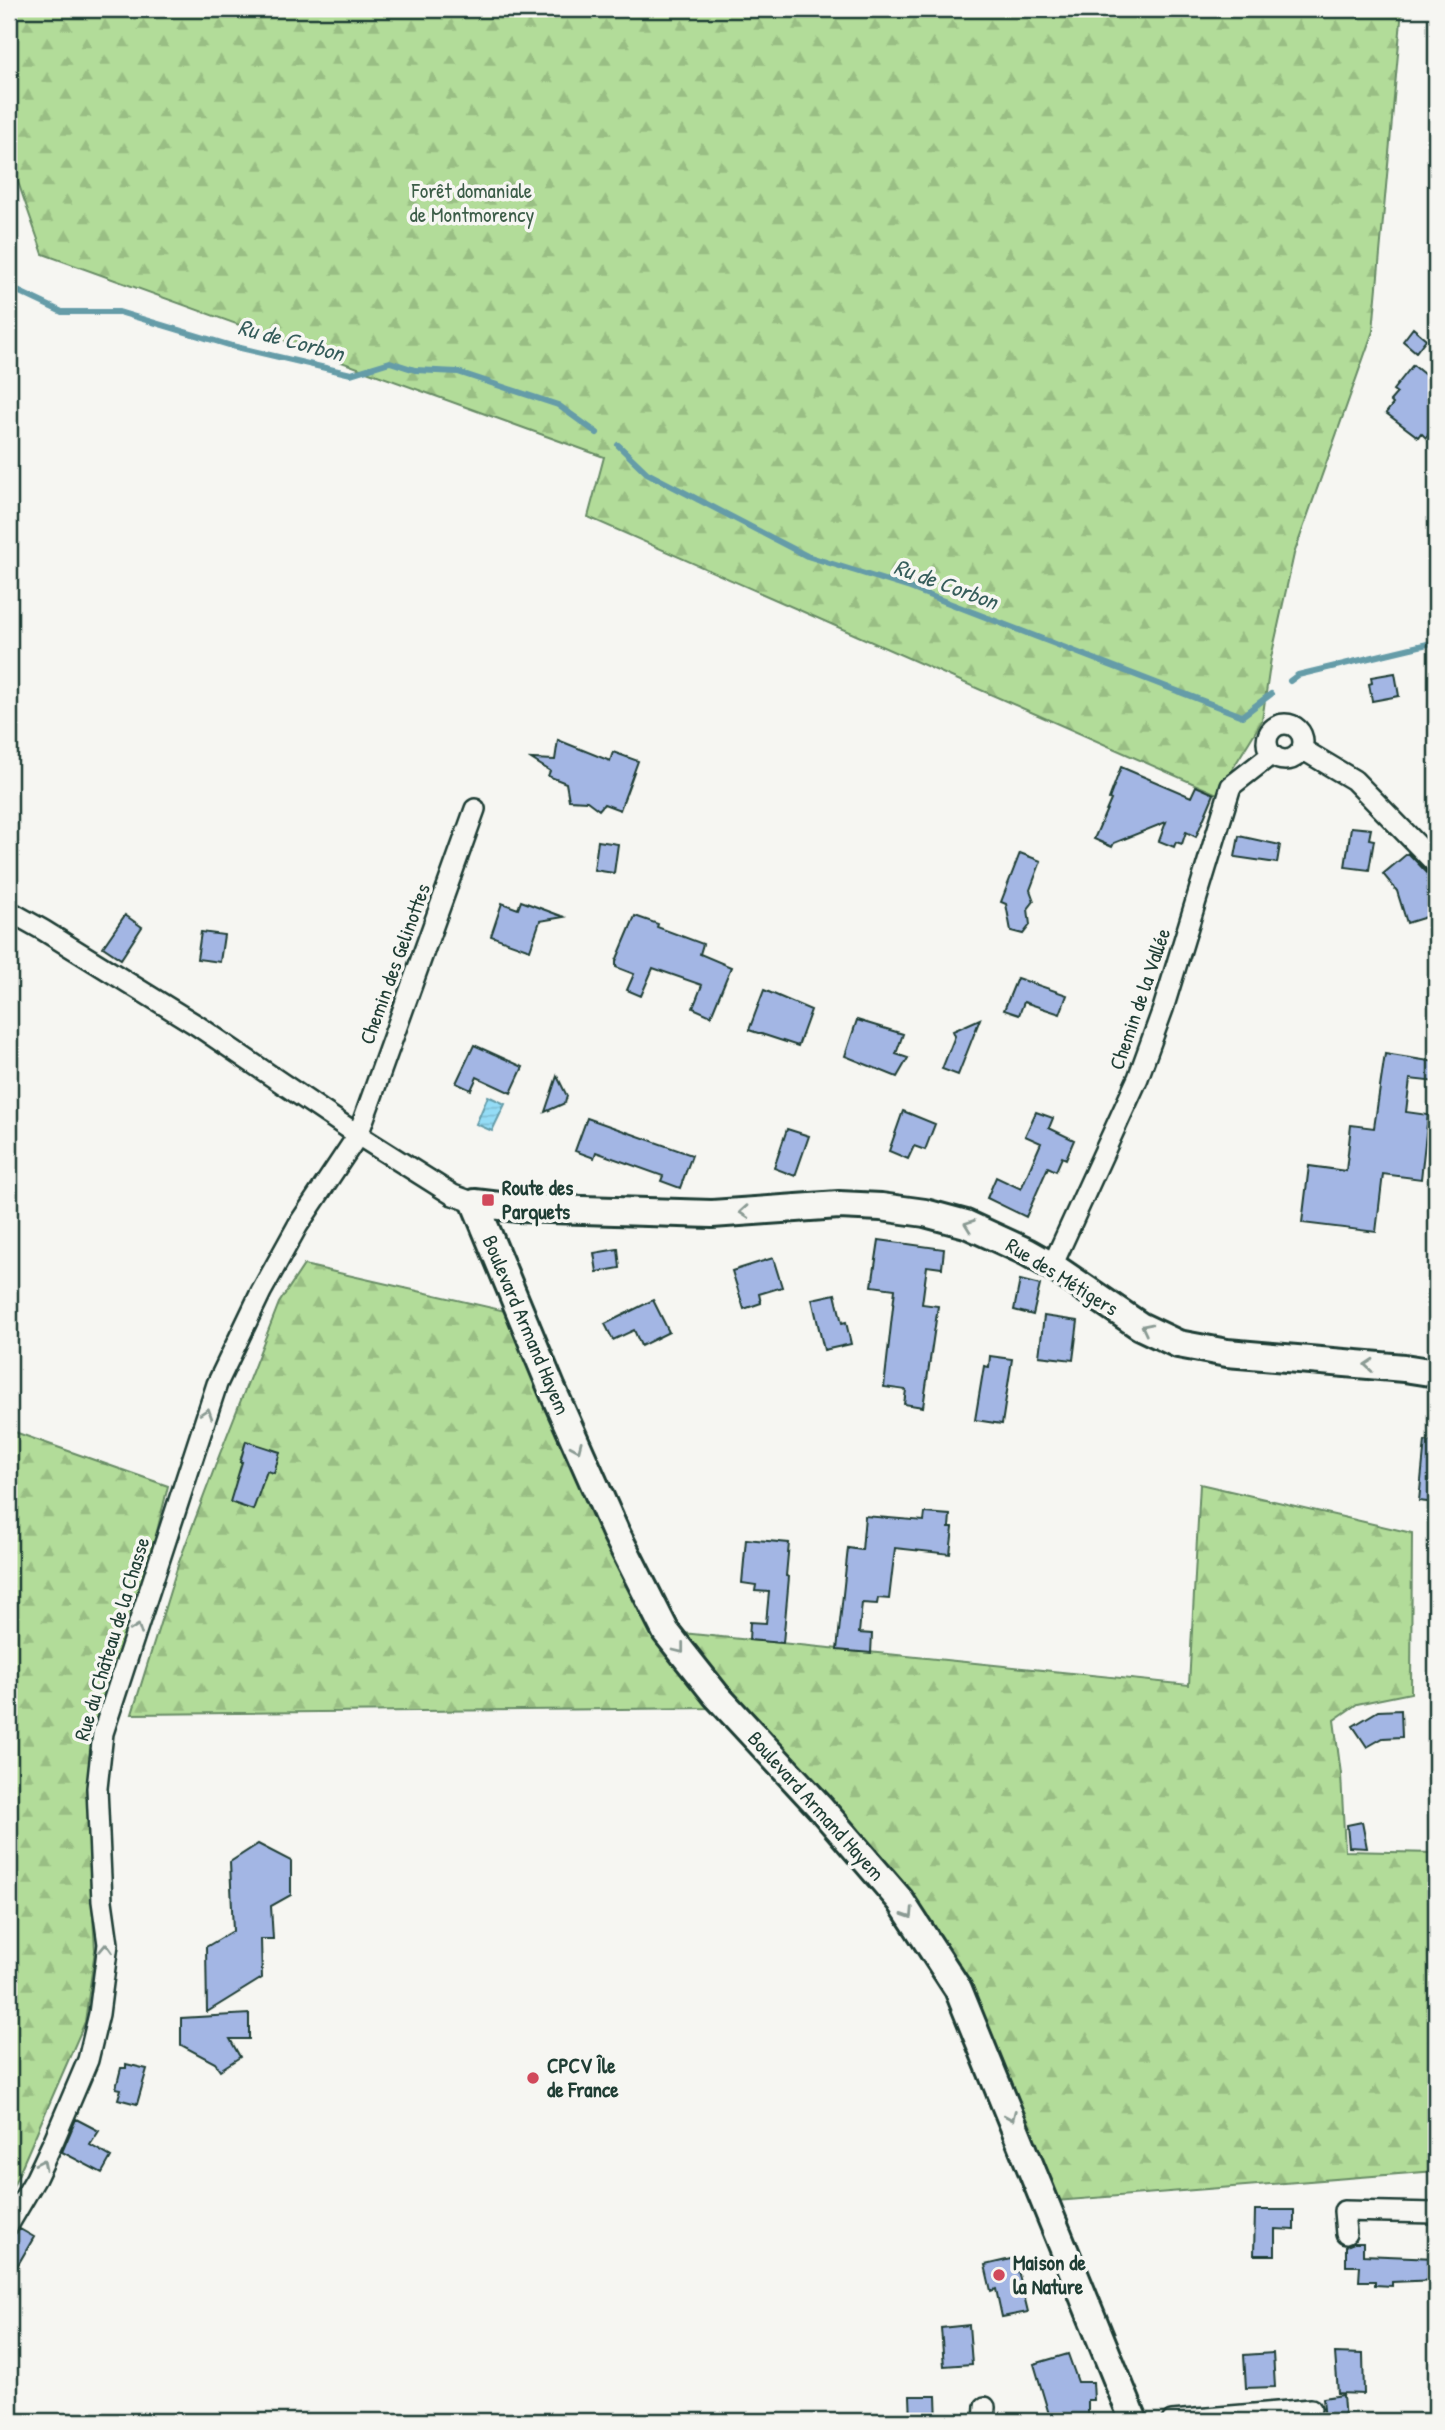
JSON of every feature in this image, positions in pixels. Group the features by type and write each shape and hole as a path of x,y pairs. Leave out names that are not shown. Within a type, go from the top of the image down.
{"main road":[{"name":"Rue des Métigers","path":"475,1203 518,1208 712,1214 839,1205 925,1213 966,1224 1052,1266 1140,1326 1178,1344 1227,1353 1436,1373"},
{"name":"Boulevard Armand Hayem","path":"475,1203 552,1389 615,1531 666,1632 716,1695 819,1806 900,1900 958,1989 1134,2421"}],"street":[{"path":"1279,724 1291,724 1300,732 1303,737 1299,754 1288,760 1276,758 1272,754 1266,744 1267,738 1269,732 1279,724"},
{"path":"1302,749 1354,780 1436,864"},
{"name":"Chemin de la Vallée","path":"1052,1266 1138,1078 1163,1009 1231,786 1272,754"},
{"name":"Chemin des Gelinottes","path":"358,1135 475,809"},
{"path":"9,911 198,1026 358,1135 453,1195 475,1203"},
{"name":"Rue du Château de la Chasse","path":"9,2224 54,2140 88,2060 99,2014 108,1944 102,1901 97,1788 103,1732 117,1687 217,1384 261,1292 298,1225 358,1135"},
{"path":"1346,2234 1344,2211 1436,2213"},
{"path":"1172,2421 1311,2409"}],"green space":[{"name":"Forêt domaniale de Montmorency","path":"9,9 1402,9 1373,331 1294,554 1271,658 1262,721 1217,794 588,517 604,457 43,254 9,156"},
{"path":"304,1265 510,1312 713,1708 132,1714 179,1562 219,1456 279,1303"},
{"path":"9,1430 168,1486 95,1787 89,1849 95,1950 85,2022 9,2196"},
{"path":"1200,1484 1412,1533 1411,1693 1357,1704 1334,1720 1341,1774 1345,1851 1436,1853 1436,2171 1056,2201 962,1983 673,1632 1189,1685"}],"water":[{"path":"488,1096 505,1104 492,1131 476,1124"}],"building":[{"path":"1413,328 1426,339 1416,352 1403,341"},
{"path":"1413,365 1436,384 1436,439 1429,433 1426,438 1421,433 1418,437 1386,413 1393,404 1390,401 1397,393 1393,390"},
{"path":"1395,673 1399,696 1372,701 1369,684 1372,683 1371,677"},
{"path":"558,740 610,761 613,752 638,761 620,810 604,804 599,810 587,801 569,800 566,783 548,776 550,771 531,759 555,760"},
{"path":"1121,767 1191,797 1196,786 1214,794 1196,837 1186,832 1182,844 1176,842 1174,847 1159,841 1166,822 1114,843 1112,847 1094,839 1111,800 1109,799"},
{"path":"1351,827 1371,829 1369,839 1374,840 1369,870 1345,867"},
{"path":"1239,836 1280,845 1277,863 1235,857"},
{"path":"598,841 618,844 614,873 594,870"},
{"path":"1020,853 1041,861 1030,890 1034,901 1028,909 1030,925 1023,934 1011,931 1006,904 1001,902"},
{"path":"1408,853 1427,873 1436,876 1436,914 1407,923 1397,891 1383,874"},
{"path":"521,901 564,917 540,921 530,950 491,936 502,903 518,909"},
{"path":"125,915 142,927 121,959 103,947"},
{"path":"635,916 703,944 700,954 731,967 711,1016 693,1008 702,985 653,968 641,996 627,990 634,974 616,967 616,961"},
{"path":"201,932 224,935 220,962 197,959"},
{"path":"1017,978 1067,995 1060,1014 1024,1002 1019,1015 1004,1010"},
{"path":"764,990 811,1010 798,1046 749,1030"},
{"path":"980,1019 958,1075 942,1069 955,1036 953,1031"},
{"path":"857,1020 903,1034 896,1054 908,1058 897,1077 845,1056"},
{"path":"474,1045 523,1067 511,1093 477,1077 471,1090 456,1083"},
{"path":"1385,1054 1436,1062 1436,1082 1410,1079 1406,1112 1428,1115 1421,1179 1383,1174 1376,1232 1302,1223 1309,1166 1346,1171 1351,1125 1374,1128"},
{"path":"557,1076 567,1096 565,1103 545,1112"},
{"path":"903,1111 935,1124 925,1150 914,1146 908,1159 889,1151"},
{"path":"1036,1112 1053,1118 1049,1128 1074,1140 1066,1159 1062,1157 1056,1171 1048,1167 1026,1217 987,1198 996,1177 1021,1189 1041,1143 1025,1136"},
{"path":"587,1118 692,1155 680,1188 661,1181 663,1176 596,1152 594,1158 575,1151"},
{"path":"787,1129 809,1136 795,1176 774,1168"},
{"path":"879,1240 944,1249 942,1268 927,1266 922,1304 938,1306 923,1407 904,1404 906,1390 884,1387 895,1289 872,1286"},
{"path":"618,1249 620,1268 597,1272 594,1253"},
{"path":"773,1258 782,1287 759,1294 761,1303 744,1309 732,1271"},
{"path":"1020,1280 1040,1285 1033,1315 1014,1310"},
{"path":"835,1294 842,1323 846,1322 851,1344 824,1350 812,1299"},
{"path":"653,1300 669,1332 641,1346 634,1330 613,1340 605,1324"},
{"path":"1044,1316 1078,1321 1073,1360 1039,1356"},
{"path":"990,1356 1012,1359 1002,1424 975,1420 984,1366 989,1367"},
{"path":"246,1441 280,1452 274,1473 267,1471 253,1510 230,1502"},
{"path":"1425,1441 1436,1442 1436,1503 1419,1501"},
{"path":"925,1513 950,1515 949,1528 953,1528 950,1554 895,1548 889,1599 878,1598 877,1604 862,1603 859,1633 872,1634 871,1653 837,1650 848,1548 862,1550 865,1516 924,1521"},
{"path":"746,1539 789,1543 783,1643 749,1640 750,1622 766,1623 769,1592 755,1591 756,1585 742,1583"},
{"path":"1401,1710 1402,1737 1383,1738 1367,1747 1353,1726 1378,1711"},
{"path":"1362,1822 1367,1848 1349,1847 1347,1825"},
{"path":"258,1844 291,1861 291,1895 271,1906 273,1939 261,1939 262,1978 207,2012 206,1947 233,1931 230,1862"},
{"path":"249,2014 249,2039 230,2039 240,2057 220,2070 215,2063 181,2045 181,2018"},
{"path":"126,2064 147,2069 137,2104 118,2099 121,2089 116,2088 121,2068 126,2068"},
{"path":"76,2119 99,2131 90,2145 111,2157 102,2173 62,2152"},
{"path":"1255,2210 1294,2210 1294,2230 1275,2229 1275,2255 1254,2255"},
{"path":"20,2229 34,2237 9,2280 9,2240"},
{"path":"1363,2243 1363,2255 1436,2258 1436,2280 1392,2282 1392,2286 1375,2285 1375,2281 1359,2281 1360,2266 1346,2266 1346,2246"},
{"path":"1015,2258 1028,2312 1002,2317 996,2289 991,2291 985,2265"},
{"path":"969,2325 972,2364 944,2366 941,2328"},
{"path":"1273,2353 1275,2387 1246,2388 1244,2355"},
{"path":"1335,2353 1363,2354 1364,2394 1338,2393"},
{"path":"1068,2354 1078,2382 1093,2382 1094,2400 1088,2400 1088,2421 1051,2421 1034,2364"},
{"path":"1343,2395 1345,2421 1325,2421 1323,2398"},
{"path":"910,2396 936,2396 937,2421 911,2421"}],"waterway":[{"name":"Ru de Corbon","path":"9,287 62,312 119,312 232,346 351,374 390,362 415,370 458,372 558,405 597,433"},
{"name":"Ru de Corbon","path":"618,445 647,473 807,556 910,588 1242,716 1271,694"},
{"name":"Ru de Corbon","path":"1290,681 1298,675 1436,642"}],"place":[{"name":"Route des Parquets","path":"488,1200"},
{"name":"CPCV Île de France","path":"533,2078"},
{"name":"Maison de la Nature","path":"999,2275"}]}
